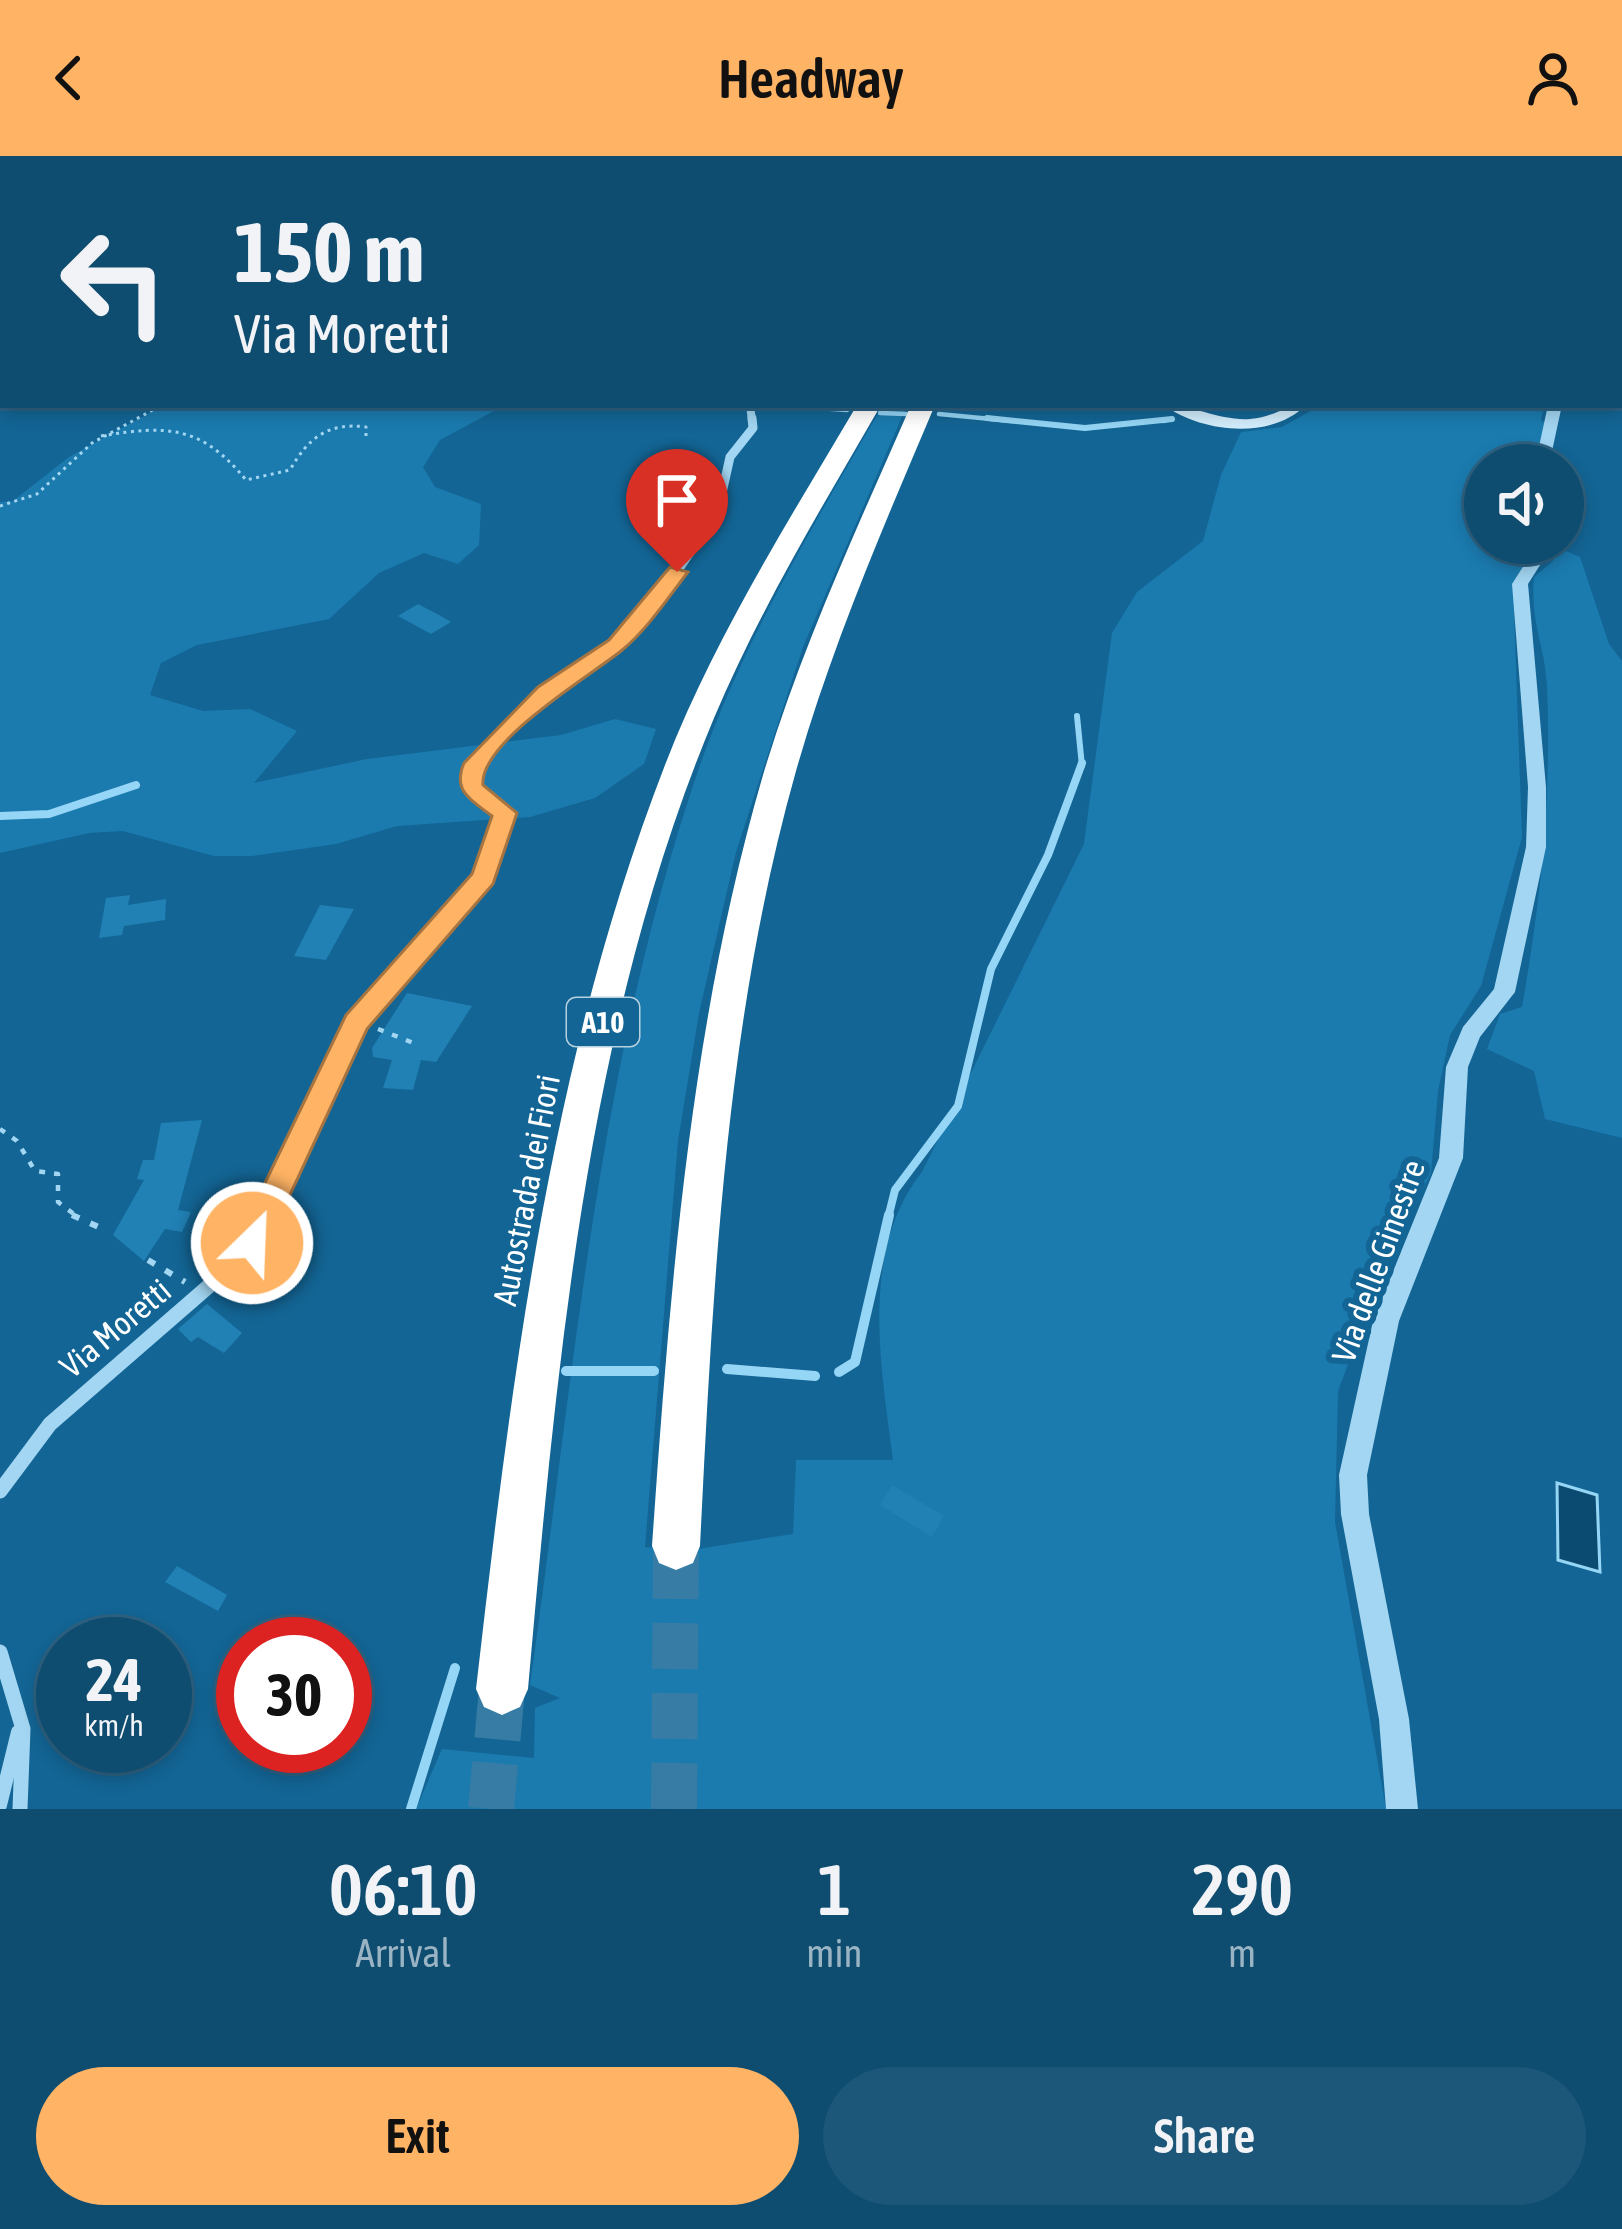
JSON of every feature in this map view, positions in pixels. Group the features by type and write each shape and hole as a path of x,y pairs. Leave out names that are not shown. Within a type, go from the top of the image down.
{"highway":[{"name":"Autostrada dei Fiori","path":"502,1689 541,1331 607,1002 680,766 715,683 767,575 867,408"},
{"path":"676,1546 698,1209 719,1043 743,918 789,742 922,408"}],"main road":[{"path":"1183,408 1238,423 1268,422 1293,408"}],"street":[{"name":"Via Moretti","path":"0,1491 50,1424 240,1259 355,1026 484,878 505,813 472,789 469,778 476,763 546,692 616,645 664,591 718,511 730,457 753,428 750,408"},
{"path":"1547,444 1554,408"},
{"name":"Via delle Ginestre","path":"1402,1809 1394,1719 1355,1514 1353,1475 1386,1321 1411,1249 1445,1179 1457,1067 1471,1033 1504,992 1536,847 1537,787 1520,584 1533,564"},
{"path":"0,1652 22,1718 27,1767 20,1809"},
{"path":"0,1805 22,1718"}],"path":[{"path":"0,506 38,494 101,436 156,408"},
{"path":"101,436 163,426 220,448 238,474 259,481 290,470 308,437 331,427 366,427 366,438"},
{"path":"355,1026 401,1035 416,1044"},
{"path":"0,1129 17,1141 35,1171 58,1174 58,1202 71,1215 103,1229"}],"shaded area":[{"path":"159,408 499,408 440,440 423,467 435,487 481,504 479,545 458,564 424,553 379,573 329,619 197,645 161,663 150,695 203,711 250,709 297,731 254,783 367,759 561,735 615,719 656,729 644,764 595,798 530,817 397,826 336,844 252,856 214,856 123,831 89,833 0,853 0,502 13,501 69,457"},
{"path":"881,408 906,408 803,647 736,852 699,1013 678,1141 645,1547 691,1550 793,1534 796,1460 893,1460 879,1311 889,1238 902,1203 922,1172 1084,844 1112,633 1137,592 1203,541 1221,475 1241,432 1282,427 1316,408 1543,408 1541,421 1548,423 1539,444 1464,444 1464,564 1526,564 1513,584 1522,837 1481,986 1450,1035 1438,1091 1431,1173 1382,1274 1338,1391 1335,1522 1386,1809 416,1809 442,1749 534,1758 535,1708 560,1698 530,1685 612,1107 664,880 699,768 737,674 782,582"},
{"path":"1549,564 1582,564 1609,644 1622,661 1622,1138 1545,1119 1534,1071 1487,1049 1500,1014 1522,1007 1544,847 1546,671 1534,608 1534,577"},
{"path":"1557,1483 1597,1495 1600,1572 1558,1560"}],"building":[{"path":"418,604 451,622 431,634 398,616"},
{"path":"130,895 128,905 166,899 165,920 124,926 122,935 99,938 106,898"},
{"path":"320,905 354,909 326,960 294,956"},
{"path":"407,993 472,1006 436,1062 421,1060 413,1090 383,1088 392,1060 373,1057 372,1048"},
{"path":"202,1120 178,1210 191,1212 182,1232 165,1229 144,1261 113,1235 144,1180 137,1179 143,1160 154,1160 161,1123"},
{"path":"207,1304 242,1333 224,1353 198,1337 191,1342 178,1329"},
{"path":"892,1485 944,1516 932,1537 880,1505"},
{"path":"177,1566 227,1595 218,1611 165,1582"}],"waterway":[{"path":"818,408 847,410"},
{"path":"880,413 906,414"},
{"path":"939,414 1012,421"},
{"path":"987,418 1085,428 1172,419 1163,421"},
{"path":"1077,716 1082,764"},
{"path":"888,1218 895,1190 958,1106 991,969 1048,855 1082,764"},
{"path":"0,816 49,814 136,785"},
{"path":"839,1372 855,1362 889,1215"},
{"path":"727,1369 815,1376"},
{"path":"566,1371 654,1371"},
{"path":"411,1809 455,1668"}],"tunnel":[{"path":"674,1809 676,1546"},
{"path":"491,1809 502,1689"}],"route":[{"path":"252,1243 337,1054 356,1023 484,878 505,813 472,789 469,778 476,763 546,692 616,645 677,572"}]}
